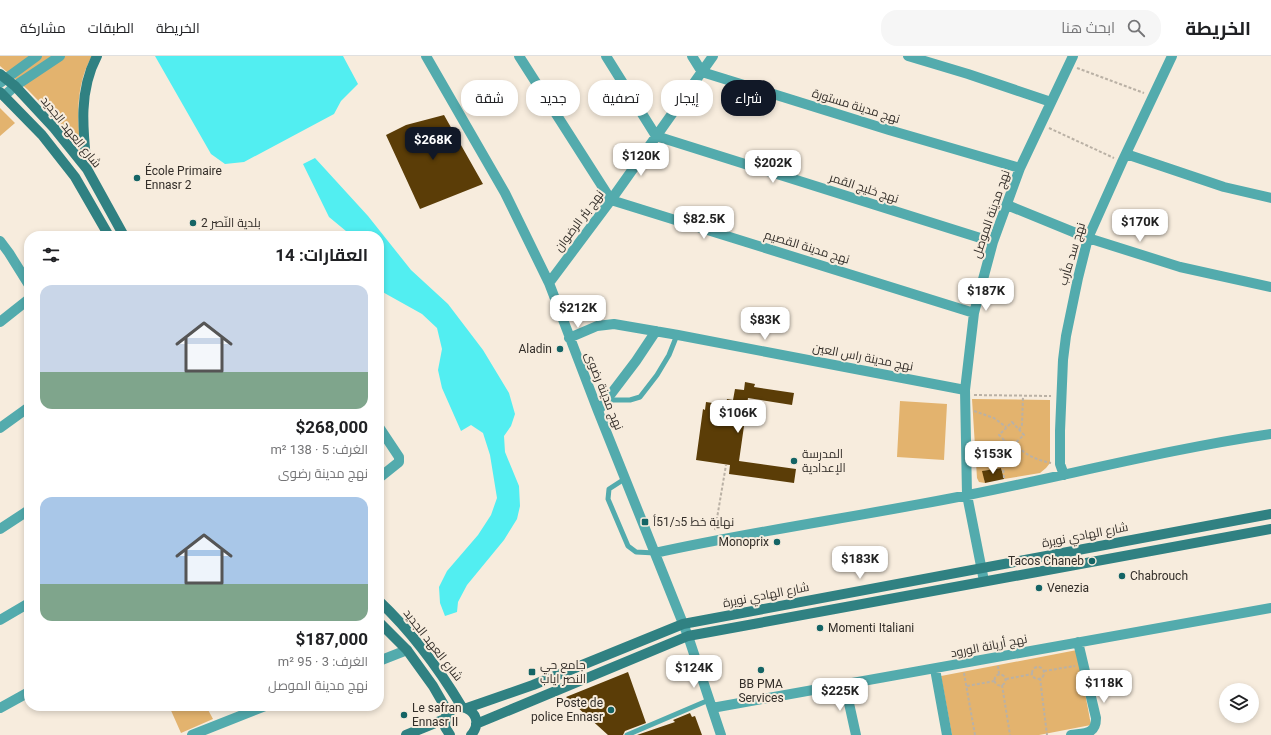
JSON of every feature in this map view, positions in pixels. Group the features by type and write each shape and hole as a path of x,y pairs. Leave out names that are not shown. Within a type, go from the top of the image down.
{"main road":[{"path":"87,169 83,122 84,92 93,63 97,56"},
{"name":"شارع العهد الجديد","path":"2,78 15,86 54,128 87,169 121,231"},
{"name":"شارع العهد الجديد","path":"2,94 42,136 75,177 106,231"},
{"name":"شارع الهادي نويرة","path":"447,716 454,708 465,707 533,685 683,624 1271,514"},
{"path":"475,731 543,696 688,636 1271,529"},
{"name":"شارع العهد الجديد","path":"384,606 417,643 465,707 473,713 475,731"},
{"name":"شارع العهد الجديد","path":"384,627 407,650 433,686 447,716 445,727 448,735"},
{"path":"406,735 447,716"}],"street":[{"path":"2,78 37,56"},
{"path":"2,94 60,56"},
{"name":"نهج مدينة رضوى","path":"426,56 505,193 549,283 598,411 688,636"},
{"path":"519,56 611,200"},
{"path":"606,56 656,136"},
{"path":"692,56 702,72"},
{"name":"نهج بئر الرضوان","path":"549,283 611,200 713,56"},
{"path":"908,56 968,74 1051,102"},
{"name":"نهج سد مأرب","path":"1064,475 1060,464 1061,396 1066,336 1073,295 1088,238 1172,56"},
{"name":"نهج مدينة الموصل","path":"984,581 967,495 965,392 974,313 993,242 1020,168 1071,61"},
{"name":"نهج مدينة مستورة","path":"702,72 889,130 1020,168"},
{"name":"نهج خليج القمر","path":"656,136 993,242"},
{"path":"1124,158 1224,187 1271,198"},
{"name":"نهج مدينة القصيم","path":"611,200 974,313"},
{"path":"1007,205 1088,238 1180,267 1271,287"},
{"path":"0,240 24,277"},
{"path":"0,322 24,303"},
{"name":"نهج مدينة راس العين","path":"570,338 597,326 614,324 678,335 965,392"},
{"path":"598,411 636,361 656,331"},
{"path":"0,428 24,411"},
{"path":"384,434 400,456 399,462 384,474"},
{"path":"655,553 714,540 967,495 1189,449 1271,434"},
{"path":"0,529 24,513"},
{"path":"0,620 24,606"},
{"name":"نهج أريانة الورود","path":"710,704 845,685 1271,608"},
{"path":"688,636 721,735"},
{"path":"1071,735 1090,732 1095,728 1096,724 1096,718 1078,642"},
{"path":"384,659 407,650"},
{"path":"935,669 947,735"},
{"path":"845,685 856,735"},
{"path":"0,708 24,695"},
{"path":"192,735 252,711"}],"lane":[{"path":"606,400 630,400 640,397 657,376 678,335"},
{"path":"626,478 609,489 608,499 628,546 636,552 655,553"},
{"path":"533,685 543,696"},
{"path":"627,735 710,704"}],"path":[{"path":"1071,61 1154,97"},
{"path":"1041,124 1124,158"},
{"path":"965,392 1023,396 1061,396"},
{"path":"1019,430 1022,426 1023,396"},
{"path":"965,408 994,418 1006,427"},
{"path":"1012,422 1019,430 1024,435 1011,447 1006,440 999,435 1012,422"},
{"path":"1005,487 1002,447 1006,440"},
{"path":"1015,443 1020,449 1032,457 1050,463 1060,464"},
{"path":"714,540 726,464"},
{"path":"962,664 975,735"},
{"path":"1044,672 1083,664"},
{"path":"1032,674 1034,669 1037,667 1042,668 1044,672"},
{"path":"1044,672 1043,676 1040,678 1047,735"},
{"path":"995,681 996,676 999,674 1004,675 1006,679"},
{"path":"1032,674 1035,678 1040,678"},
{"path":"1006,679 1032,674"},
{"path":"1006,679 1005,683 1002,685 1010,735"},
{"path":"966,686 995,681 997,684 1002,685"}],"shaded area":[{"path":"0,56 92,56 86,67 80,91 78,115 81,153 59,122 27,89 0,66"},
{"path":"0,108 15,123 0,136"},
{"path":"972,399 1050,400 1050,463 1046,468 1040,473 1004,479 1001,468 983,471 985,483 979,482 977,478"},
{"path":"900,401 947,404 944,460 897,457"},
{"path":"1077,650 1091,725 1039,735 952,735 941,676"},
{"path":"171,711 209,711 213,719 181,733"}],"water":[{"path":"155,56 343,56 358,84 341,101 334,114 244,162 225,164 211,154"},
{"path":"315,158 380,231 346,231 329,217 303,164"},
{"path":"384,236 411,270 448,304 483,350 509,393 515,414 511,426 504,436 505,452 519,486 520,506 517,519 504,540 467,585 458,602 457,612 445,616 440,603 439,587 447,571 478,535 491,515 497,498 490,455 483,433 471,425 461,431 442,388 438,370 442,349 437,328 422,314 384,293"}],"building":[{"path":"444,115 483,184 420,209 386,135 406,125"},
{"path":"745,382 755,384 754,387 794,393 792,405 748,398 739,461 796,469 794,483 729,474 730,465 696,460 703,409 705,410 706,402 726,405 727,399 733,400 735,389 744,390"},
{"path":"1001,468 1004,479 985,483 982,471"},
{"name":"Poste de police Ennasr","path":"628,672 646,723 625,731 623,735 608,735 566,697"},
{"path":"690,713 692,717 695,716 702,735 637,735 675,722 673,720"}],"place":[{"name":"École Primaire Ennasr 2","path":"137,178"},
{"name":"بلدية النّصر 2","path":"193,223"},
{"name":"Aladin","path":"560,349"},
{"name":"المدرسة الإعدادية","path":"794,461"},
{"name":"نهاية خط 5د/51أ","path":"645,522"},
{"name":"Monoprix","path":"777,542"},
{"name":"Tacos Chaneb","path":"1092,561"},
{"name":"Chabrouch","path":"1122,576"},
{"name":"Venezia","path":"1039,588"},
{"name":"Momenti Italiani","path":"820,628"},
{"name":"BB PMA Services","path":"761,670"},
{"name":"جامع حي النصر اياب","path":"532,672"},
{"name":"Poste de police Ennasr","path":"611,710"},
{"name":"Le safran Ennasr II","path":"404,715"}]}
